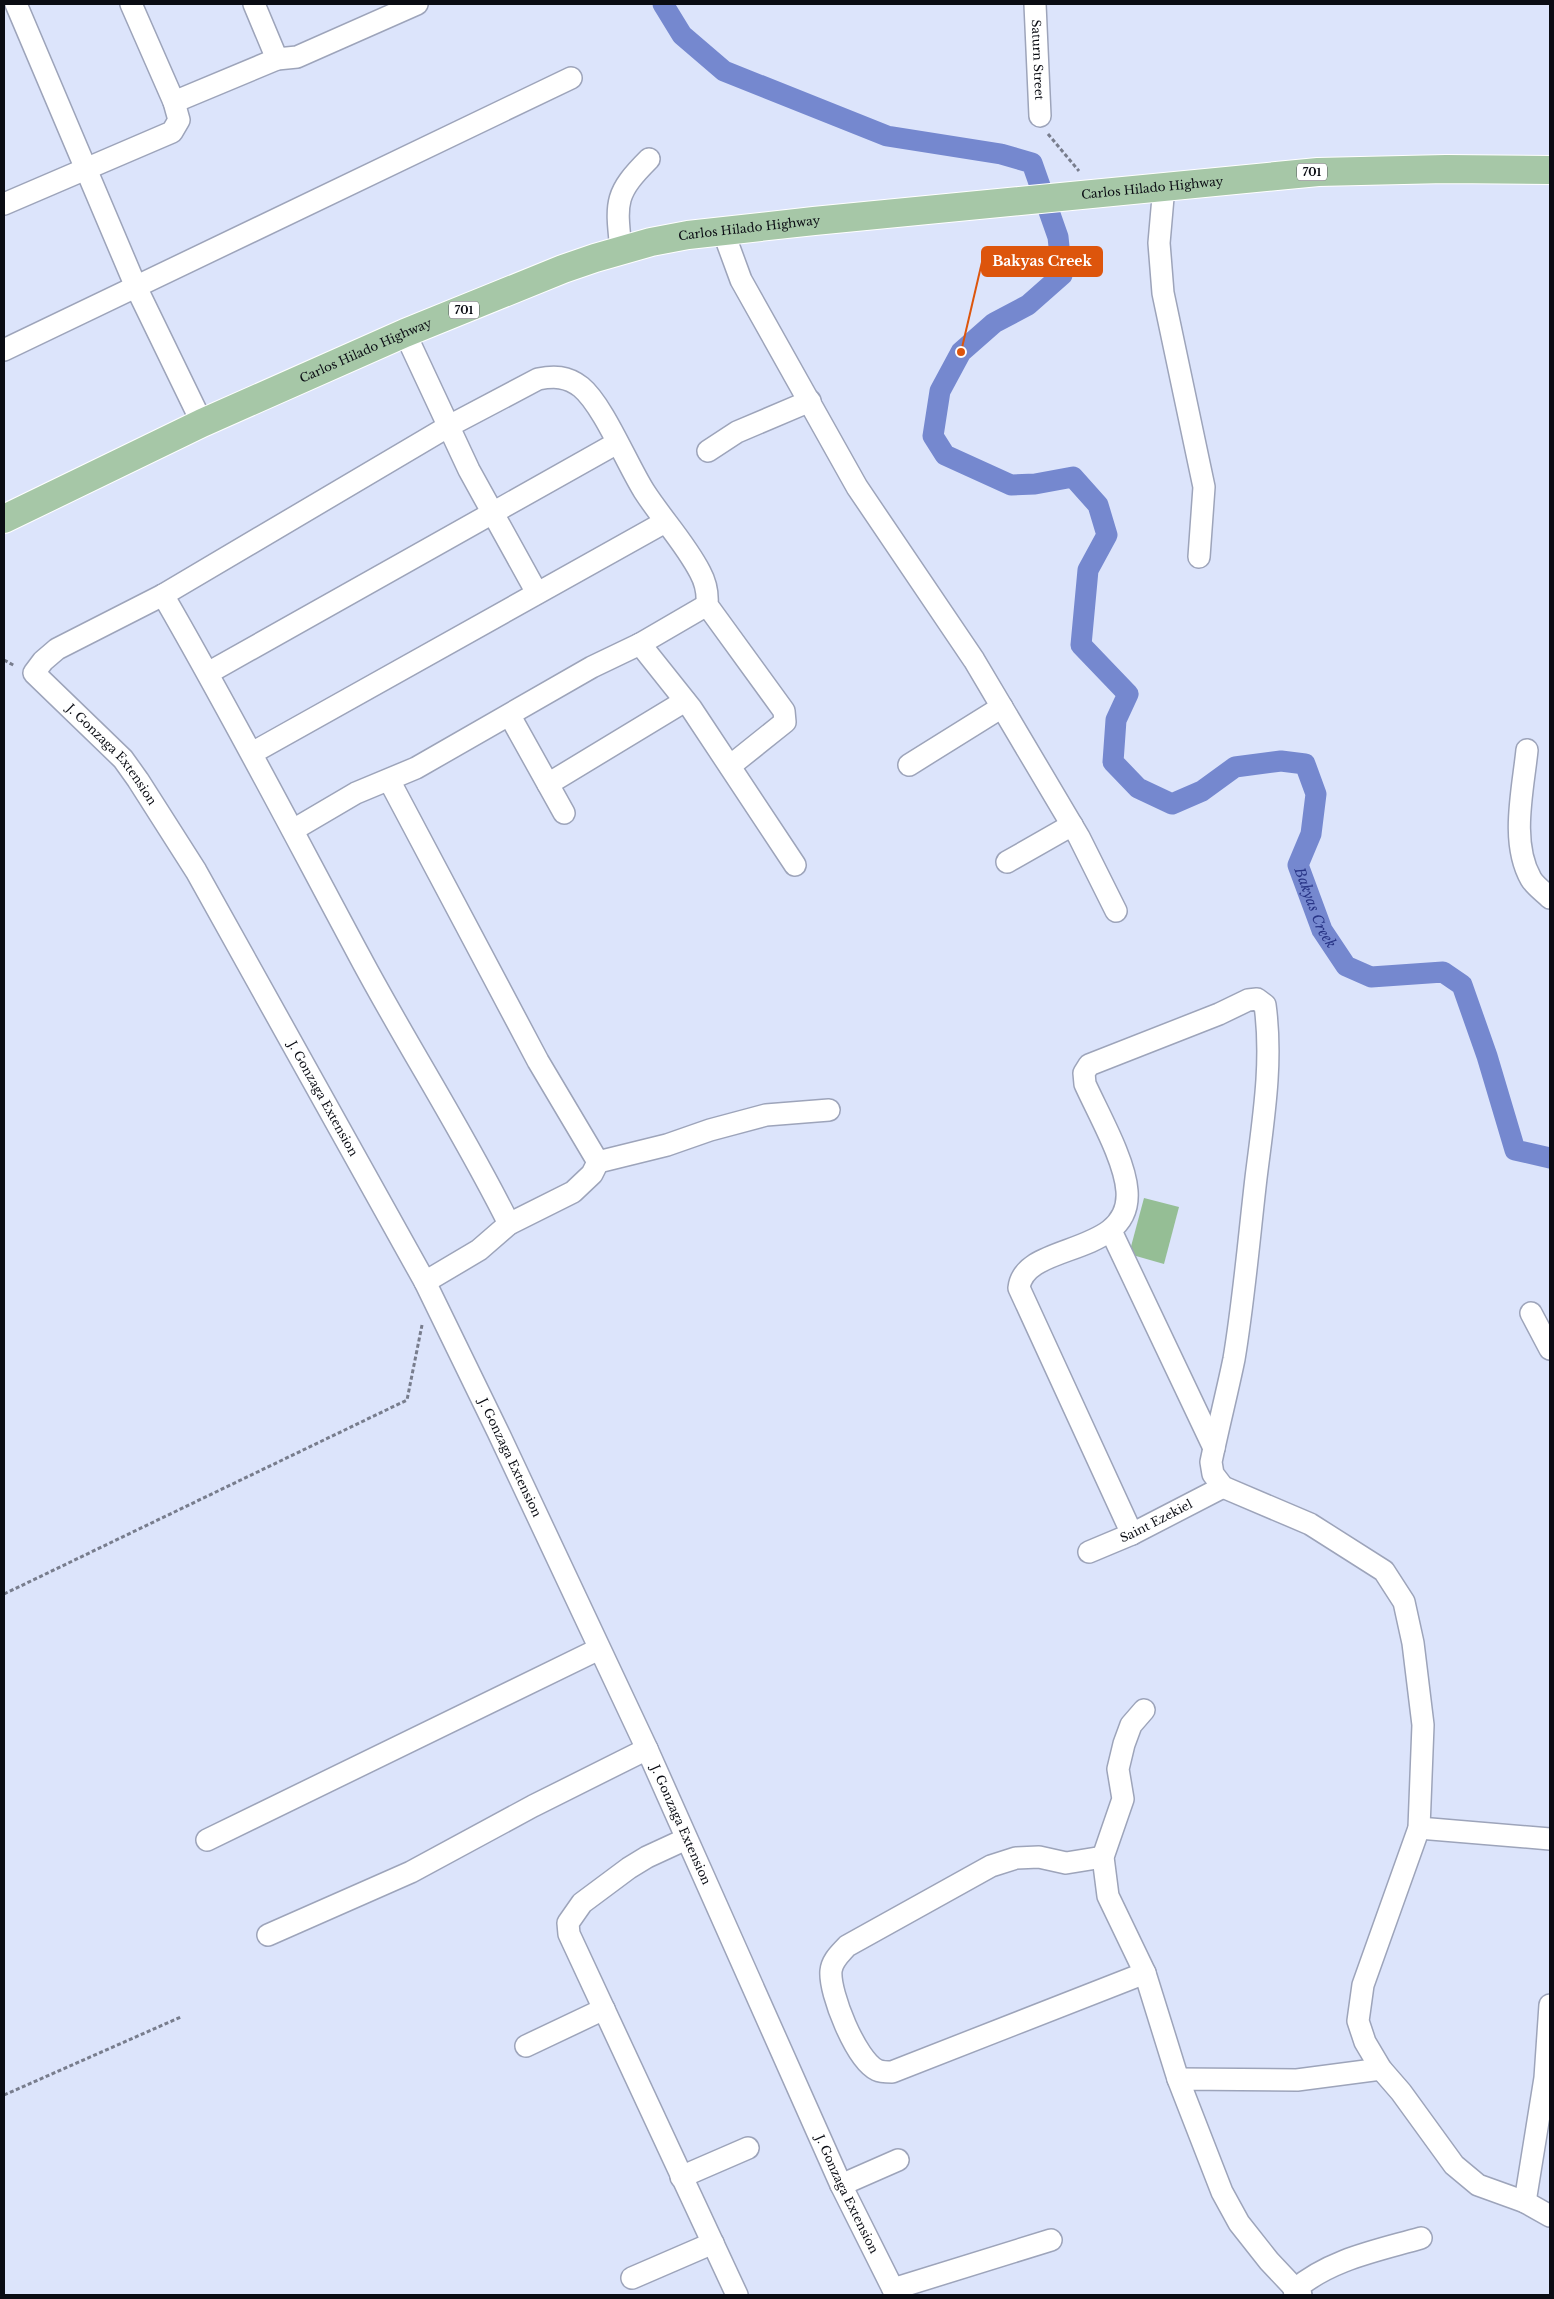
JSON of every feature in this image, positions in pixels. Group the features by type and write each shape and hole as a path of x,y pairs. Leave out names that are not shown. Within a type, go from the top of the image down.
{"main road":[{"name":"Carlos Hilado Highway","path":"4,519 202,423 405,333 563,270 621,250 688,235 723,231 1318,172 1446,169 1550,170"}],"street":[{"path":"16,4 136,287 202,423"},
{"path":"4,204 86,167 172,132 179,120 174,102 131,4"},
{"path":"254,4 277,59"},
{"path":"174,102 277,59 297,57 417,4"},
{"name":"Saturn Street","path":"1035,4 1040,116"},
{"path":"4,350 571,78"},
{"path":"621,250 618,217 619,200 627,180 649,159"},
{"path":"1164,186 1159,243 1163,293 1204,487 1199,557"},
{"path":"723,231 741,280 862,494 974,660 1072,825 1116,911"},
{"path":"405,333 469,470 538,593"},
{"path":"509,1224 483,1172 411,1048 252,753 163,595 450,426 538,379 551,377 566,378 581,387 594,400 617,443 665,522 680,539 701,573 708,591 707,605 784,712 786,718 730,766"},
{"path":"708,451 737,432 810,401"},
{"path":"208,673 617,443"},
{"path":"252,753 665,522"},
{"name":"J. Gonzaga Extension","path":"163,595 57,649 43,661 34,673 123,758 148,796 196,871 427,1287 498,1432 647,1749 841,2185 894,2292"},
{"path":"293,830 356,794 416,768 510,716 592,667 640,644 707,605"},
{"path":"640,644 685,701 795,864"},
{"path":"548,784 685,701"},
{"path":"909,765 1002,707"},
{"path":"510,716 564,813"},
{"path":"1527,750 1521,809 1520,856 1532,881 1550,898"},
{"path":"389,780 538,1061 598,1162"},
{"path":"1007,862 1072,825"},
{"path":"1132,1534 1019,1288 1020,1278 1030,1267 1111,1231 1126,1205 1125,1175 1085,1084 1084,1073 1089,1065 1219,1014 1248,1000 1257,999 1265,1005 1268,1024 1268,1081 1242,1304 1234,1359 1211,1462 1213,1474 1223,1488 1310,1524 1384,1571 1404,1602 1413,1643 1423,1725 1419,1828 1363,1985 1358,2020 1365,2042 1381,2069 1401,2092 1454,2165 1478,2185 1525,2202 1550,2216"},
{"path":"427,1287 479,1250 509,1224 573,1192 592,1174 598,1162 667,1145 710,1130 766,1115 829,1110"},
{"path":"1111,1231 1214,1448"},
{"path":"1531,1313 1550,1349"},
{"name":"Saint Ezekiel","path":"1089,1552 1132,1534 1223,1488"},
{"path":"207,1840 599,1649"},
{"path":"1144,1710 1132,1725 1124,1744 1118,1770 1123,1799 1103,1857 1108,1896 1145,1973 1178,2080 1222,2192 1239,2223 1298,2293 1311,2277 1337,2263 1421,2238"},
{"path":"268,1935 411,1872 647,1749"},
{"path":"1419,1828 1550,1839"},
{"path":"686,1839 648,1856 582,1903 568,1923 569,1934 737,2295"},
{"path":"1103,1857 1066,1863 1040,1857 1016,1858 991,1866 848,1946 833,1962 831,1972 835,1994 855,2047 877,2070 892,2072 1145,1973"},
{"path":"1525,2202 1545,2078 1550,2005"},
{"path":"526,2046 604,2009"},
{"path":"1178,2080 1297,2080 1381,2069"},
{"path":"681,2177 748,2148"},
{"path":"841,2185 898,2160"},
{"path":"894,2292 1051,2240"},
{"path":"632,2278 713,2243"}],"path":[{"path":"1040,116 1043,128 1076,166 1084,194"},
{"path":"4,1594 407,1400 427,1287"},
{"path":"4,2095 181,2017"}],"green space":[{"path":"1144,1198 1179,1207 1164,1264 1129,1254"}],"waterway":[{"name":"Bakyas Creek","path":"663,4 682,35 724,71 887,136 1001,154 1032,163 1058,237 1062,275 1028,305 994,323 961,352 940,391 933,436 945,455 1011,485 1035,484 1073,477 1098,505 1107,535 1088,570 1081,645 1128,694 1116,720 1113,762 1138,788 1172,804 1202,791 1235,767 1281,761 1305,764 1316,794 1311,834 1298,865 1322,930 1346,966 1371,977 1443,972 1462,985 1487,1056 1515,1150 1550,1158"}],"place":[{"name":"Bakyas Creek","path":"961,352"}]}
